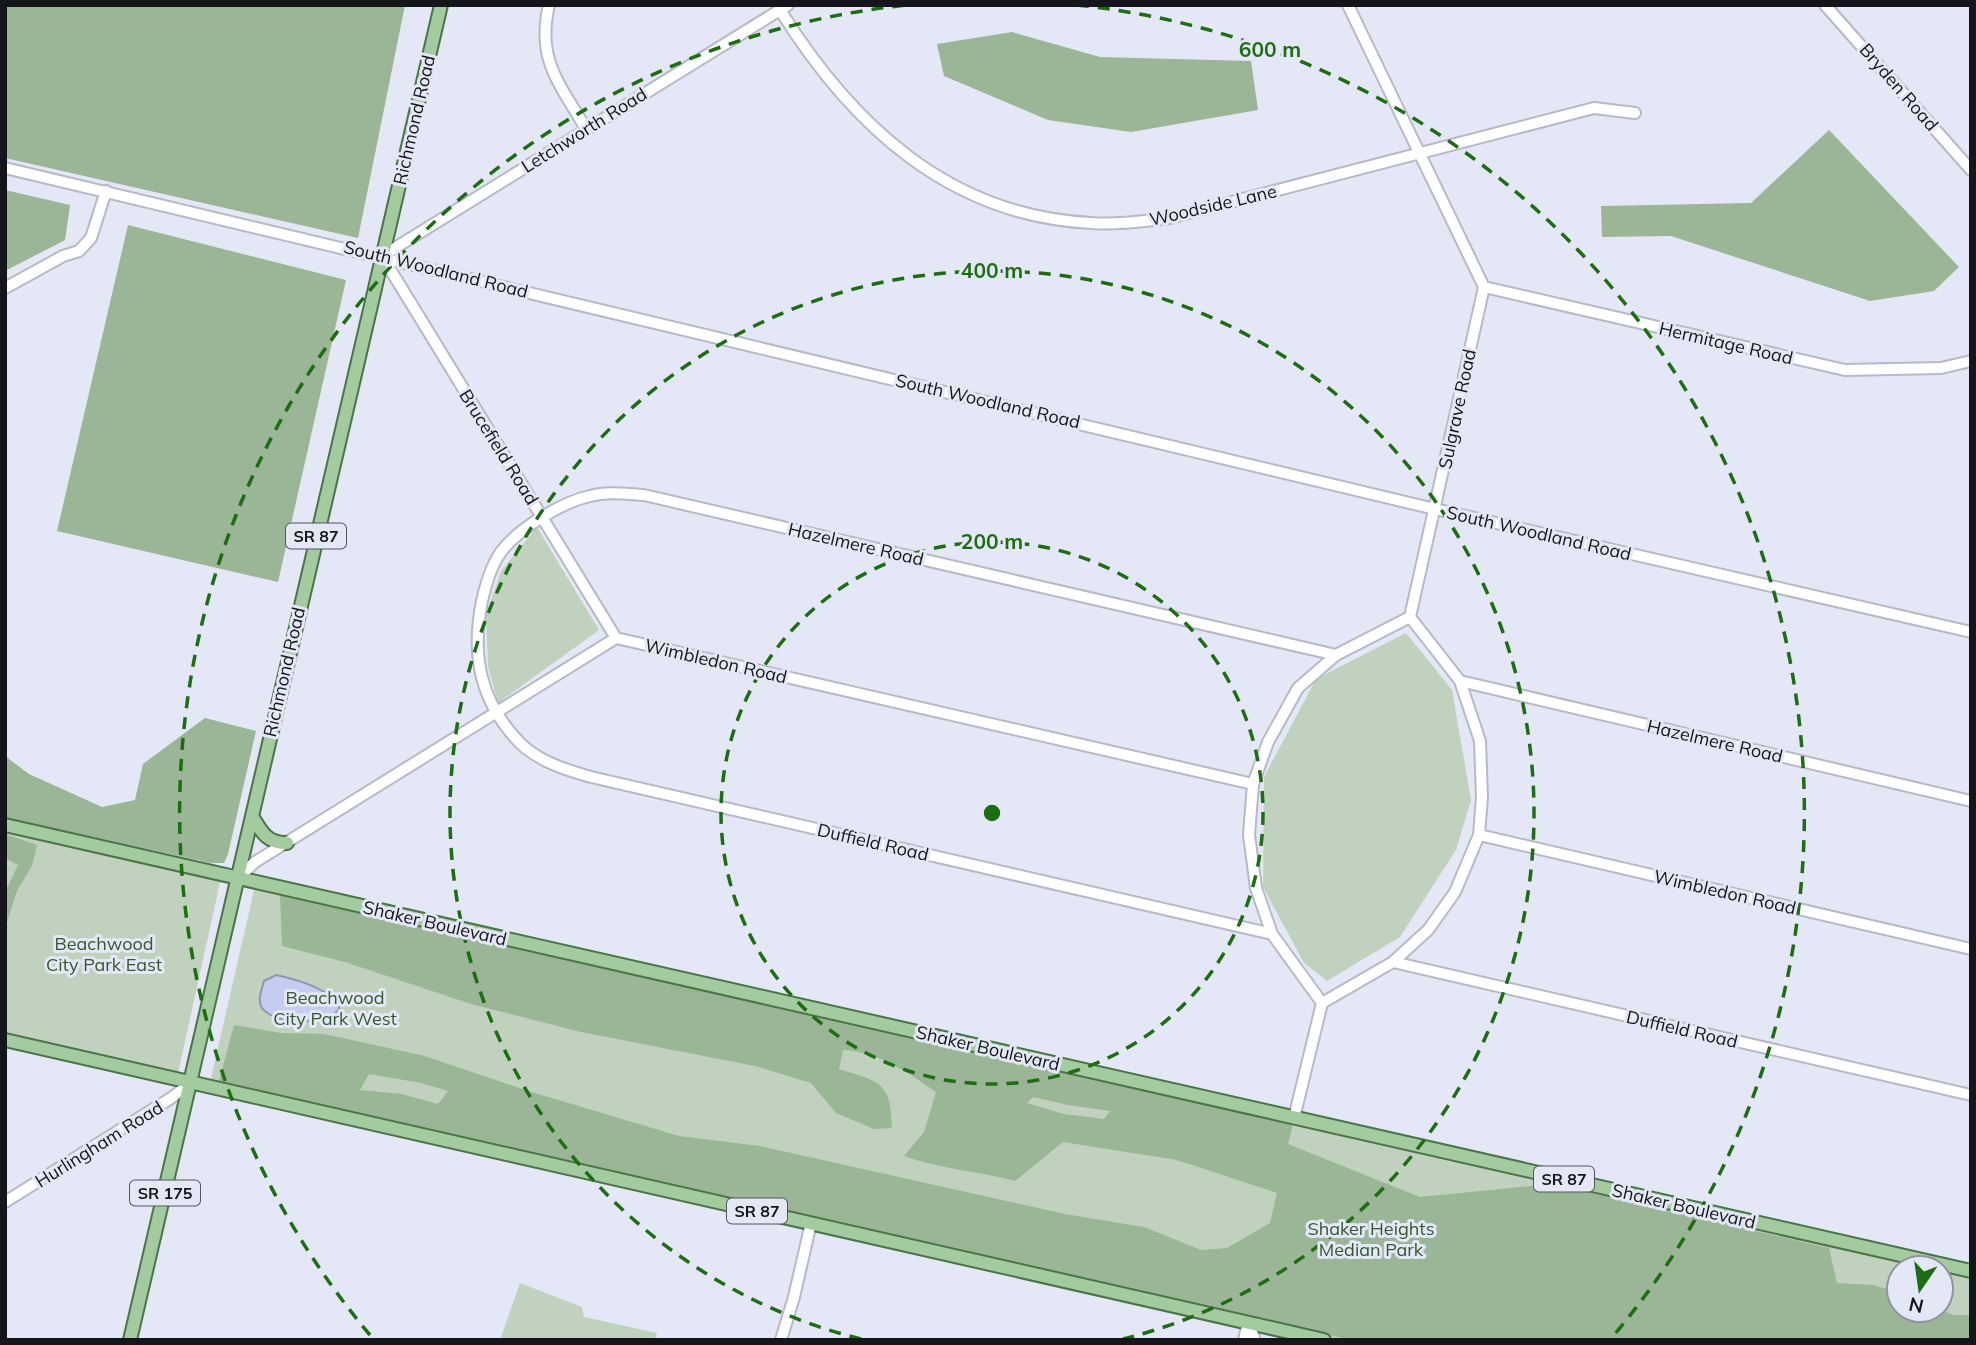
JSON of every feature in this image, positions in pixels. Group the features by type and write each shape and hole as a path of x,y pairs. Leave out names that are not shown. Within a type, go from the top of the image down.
{"main road":[{"name":"Richmond Road","path":"130,1340 441,5"},
{"path":"252,816 267,838 278,844 287,844"},
{"name":"Shaker Boulevard","path":"5,825 1971,1271"},
{"path":"5,1040 191,1083"},
{"name":"SR 87","path":"191,1083 1324,1340"}],"street":[{"path":"549,5 545,22 545,50 548,61 586,129"},
{"path":"1348,5 1483,287"},
{"name":"Bryden Road","path":"1825,5 1971,170"},
{"name":"Letchworth Road","path":"382,256 784,7"},
{"name":"Woodside Lane","path":"784,7 815,63 867,122 895,147 921,167 984,201 1057,220 1091,224 1170,218 1594,108 1635,113"},
{"name":"South Woodland Road","path":"5,167 1435,509 1971,632"},
{"path":"5,288 63,256 79,251 91,238 106,191"},
{"name":"Brucefield Road","path":"382,256 616,638"},
{"name":"Hermitage Road","path":"1483,287 1845,370 1941,369 1971,361"},
{"name":"Sulgrave Road","path":"1410,617 1483,287"},
{"name":"Hazelmere Road","path":"495,711 481,677 477,654 478,623 486,580 504,548 542,516 589,496 609,493 643,495 1336,655"},
{"path":"1294,1118 1322,1003 1393,962 1428,930 1455,892 1479,835 1482,797 1480,741 1460,681 1410,617 1336,655 1298,688 1268,742 1253,784 1249,835 1256,888 1272,934 1322,1003"},
{"path":"238,878 256,862 616,638"},
{"name":"Wimbledon Road","path":"616,638 1253,784"},
{"name":"Hazelmere Road","path":"1460,681 1971,801"},
{"name":"Duffield Road","path":"495,711 521,744 557,768 591,778 1272,934"},
{"name":"Wimbledon Road","path":"1479,835 1971,949"},
{"name":"Duffield Road","path":"1393,962 1971,1095"},
{"name":"Hurlingham Road","path":"5,1202 191,1083"},
{"path":"781,1340 811,1223"},
{"path":"1244,1340 1248,1322"},
{"path":"1248,1322 1255,1340"}],"green space":[{"path":"5,5 405,5 358,238 5,158"},
{"path":"1012,32 1100,57 1251,61 1258,110 1131,132 1048,120 944,76 937,44"},
{"path":"1829,130 1959,267 1934,291 1870,301 1671,236 1602,237 1601,206 1751,203"},
{"path":"5,190 70,205 65,240 5,271"},
{"path":"128,225 346,280 278,582 57,531"},
{"path":"537,527 599,630 498,703 488,666 486,615 501,571"},
{"path":"1406,633 1452,690 1471,800 1456,850 1400,937 1327,981 1304,963 1263,887 1264,777 1316,679"},
{"path":"205,718 256,731 224,863 211,863 5,818 5,756 29,774 102,807 135,800 143,764"},
{"name":"Beachwood City Park East","path":"5,828 221,878 178,1073 5,1035"},
{"path":"5,834 37,845 32,866 17,891 5,928 5,887 18,865 5,858"},
{"name":"Beachwood City Park West","path":"255,886 1895,1254 1885,1254 1885,1324 1955,1324 1955,1267 1971,1271 1971,1340 1324,1340 209,1087"},
{"name":"Shaker Heights Median Park","path":"280,895 1293,1124 1288,1144 1420,1197 1552,1184 1829,1248 1837,1283 1885,1288 1885,1324 1955,1324 1955,1315 1971,1315 1971,1340 1351,1340 219,1081 234,1025 281,1033 324,1034 425,1056 525,1090 679,1136 760,1146 1065,1214 1144,1227 1201,1250 1227,1248 1270,1223 1277,1193 1177,1160 1063,1142 1015,1181 904,1156 924,1132 936,1092 903,1070 869,1055 843,1050 839,1069 874,1081 886,1092 892,1128 874,1129 836,1113 811,1083 755,1066 581,1032 471,1004 345,962 282,946","holes":["369,1074 421,1083 448,1091 438,1104 402,1094 360,1090","1033,1097 1110,1111 1104,1119 1064,1114 1027,1103"]},
{"path":"520,1283 582,1307 584,1317 657,1333 655,1340 500,1340"}],"water":[{"path":"276,975 318,988 339,1003 339,1009 333,1015 313,1021 289,1020 268,1014 262,1008 260,994 264,981"}]}
